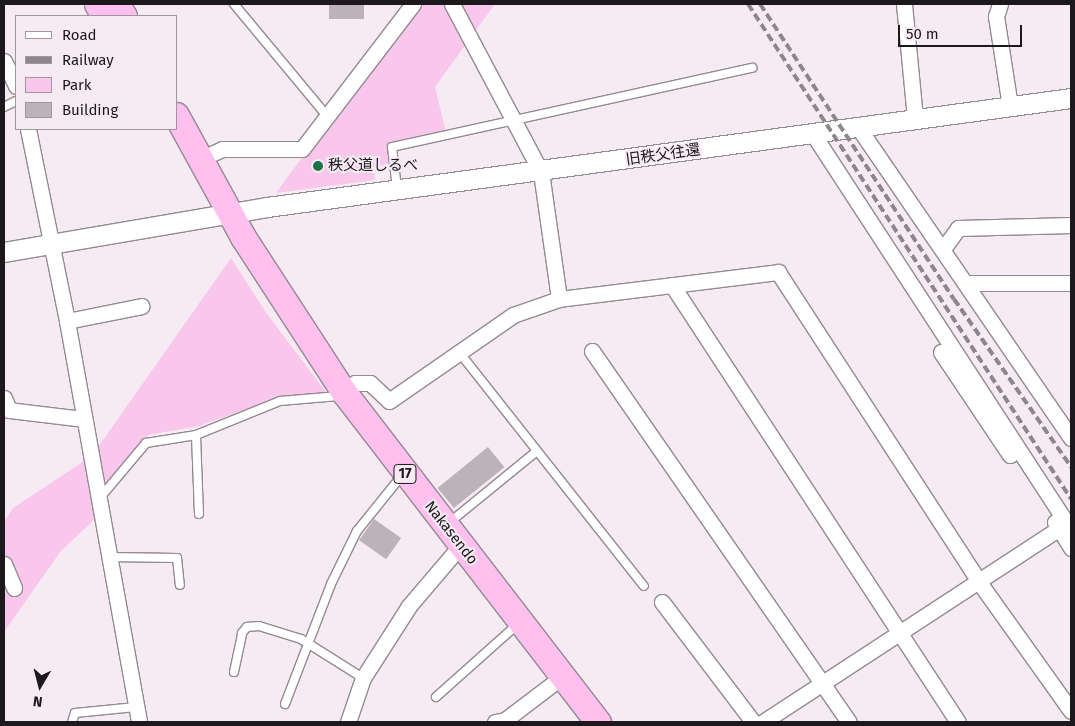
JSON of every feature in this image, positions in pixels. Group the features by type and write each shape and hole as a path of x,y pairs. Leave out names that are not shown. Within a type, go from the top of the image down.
{"highway":[{"path":"97,4 118,11"},
{"name":"Nakasendo","path":"178,119 228,214 345,393 460,546 598,722"},
{"name":"Nakasendo","path":"165,130 205,202 228,214"}],"street":[{"path":"200,159 222,149 302,149 412,4"},
{"path":"452,4 541,172 559,299"},
{"path":"904,4 914,120"},
{"path":"1000,4 996,16 1010,106"},
{"path":"4,61 15,83"},
{"name":"旧秩父往還","path":"4,252 254,210 1071,98"},
{"path":"858,127 1071,438"},
{"path":"28,130 67,321 97,500 139,722"},
{"path":"813,134 1065,529 1071,548"},
{"path":"943,249 958,228 1071,225"},
{"path":"345,393 355,383 370,383 389,401 513,315 559,299 778,272 979,582 1071,711"},
{"path":"966,283 1071,283"},
{"path":"672,285 898,634 958,722"},
{"path":"67,321 142,306"},
{"path":"592,351 824,682 849,722"},
{"path":"941,352 1065,529"},
{"path":"4,398 9,410 83,419"},
{"path":"763,722 979,582 1065,529"},
{"path":"348,722 363,678 409,606 460,546"},
{"path":"4,564 14,588"},
{"path":"662,602 754,722"},
{"path":"495,722 505,720 563,676"}],"lane":[{"path":"234,4 327,116"},
{"path":"397,190 392,146 514,122 752,68"},
{"path":"459,351 644,586"},
{"path":"97,500 146,443 196,435 280,401 345,393"},
{"path":"196,435 199,514"},
{"path":"445,526 538,452"},
{"path":"285,704 307,644 357,531 404,473"},
{"path":"109,557 177,558 180,585"},
{"path":"436,697 520,622"},
{"path":"234,672 242,633 247,627 259,626 307,644 363,678"},
{"path":"72,722 75,713 136,707"}],"green space":[{"path":"414,4 495,4 435,87 446,132 387,145 390,164 373,167 375,180 276,193"},
{"path":"231,258 267,314 326,392 281,397 199,426 148,435 96,495 96,450"},
{"path":"84,461 96,518 61,551 4,632 4,522 13,508"}],"building":[{"path":"329,4 364,4 364,19 329,19"},
{"path":"488,447 504,467 454,508 437,488"},
{"path":"374,519 401,538 386,559 359,540"}],"railway":[{"path":"748,4 1071,499"},
{"path":"760,4 954,299 1071,467"}],"place":[{"name":"秩父道しるべ","path":"318,166"}]}
